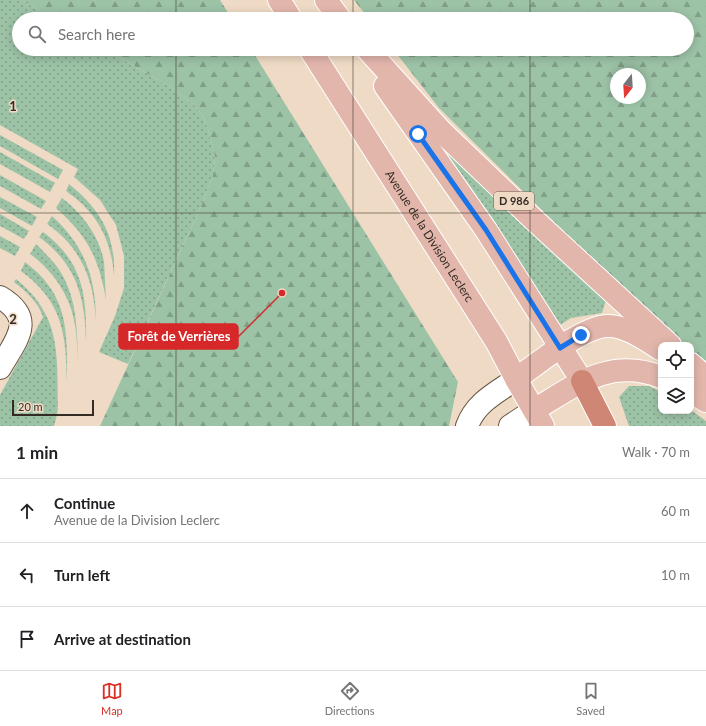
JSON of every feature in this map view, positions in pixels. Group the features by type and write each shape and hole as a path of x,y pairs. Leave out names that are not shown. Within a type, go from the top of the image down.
{"highway":[{"path":"582,381 605,426"}],"main road":[{"path":"279,0 287,12"},
{"path":"326,0 335,12"},
{"name":"Avenue de la Division Leclerc","path":"314,56 496,341 539,418"},
{"path":"365,56 486,230 582,381"},
{"name":"D 986","path":"373,56 442,132 532,218 667,342"},
{"path":"516,379 560,348 594,329 608,326 619,328 637,335 658,347"},
{"path":"539,418 582,381 604,372 622,369 637,370 658,376"},
{"path":"697,376 706,401"}],"street":[{"path":"0,368 17,338 21,320 7,302"},
{"path":"467,426 478,406 516,379"},
{"path":"510,426 539,418"}],"green space":[{"path":"0,0 22,0 42,12 12,12 12,56 117,56 172,88 194,105 203,116 215,156 213,175 202,204 128,364 99,352 115,316 124,288 124,256 116,225 100,200 74,177 78,169 0,125"},
{"path":"22,0 220,0 228,12 42,12"},
{"path":"354,0 706,0 706,361 694,353 694,342 679,342 664,331 439,108 398,56 694,56 694,12 363,12"},
{"path":"117,56 255,56 458,382 449,426 100,426 202,204 213,175 215,156 203,116 194,105 172,88"},
{"path":"422,128 606,300 602,313 571,318 560,325 495,227"},
{"path":"0,135 63,170 58,179 0,146"},
{"path":"0,152 55,183 50,192 0,164"},
{"path":"0,175 46,201 41,209 0,186"},
{"path":"69,184 89,203 104,224 109,235 112,248 114,276 110,250 106,238 86,208 66,191"},
{"path":"0,197 37,217 32,226 0,208"},
{"path":"62,198 83,218 99,244 104,262 106,300 96,260 76,228 56,208"},
{"path":"0,214 29,231 24,239 0,226"},
{"path":"52,216 73,239 86,264 94,291 96,322 95,307 89,279 84,267 69,244 59,233 47,224"},
{"path":"43,232 67,255 80,281 85,309 86,342 84,311 81,296 76,283 62,259 39,237"},
{"path":"0,236 20,247 15,256 0,248"},
{"path":"36,244 55,264 68,286 72,298 76,323 78,361 76,330 72,310 64,292 52,275 30,254"},
{"path":"25,262 40,275 51,288 63,316 67,347 67,383 65,349 59,320 54,307 46,295 21,271"},
{"path":"16,279 31,293 41,307 49,321 54,336 58,405 54,426 0,426 0,395 43,317 32,298 14,282"},
{"path":"629,386 649,386 658,390 658,414 694,414 694,412 706,421 706,426 629,426 619,397"}],"place":[{"name":"Forêt de Verrières","path":"282,293"}],"route":[{"path":"418,134 486,230 560,348 581,335"}]}
